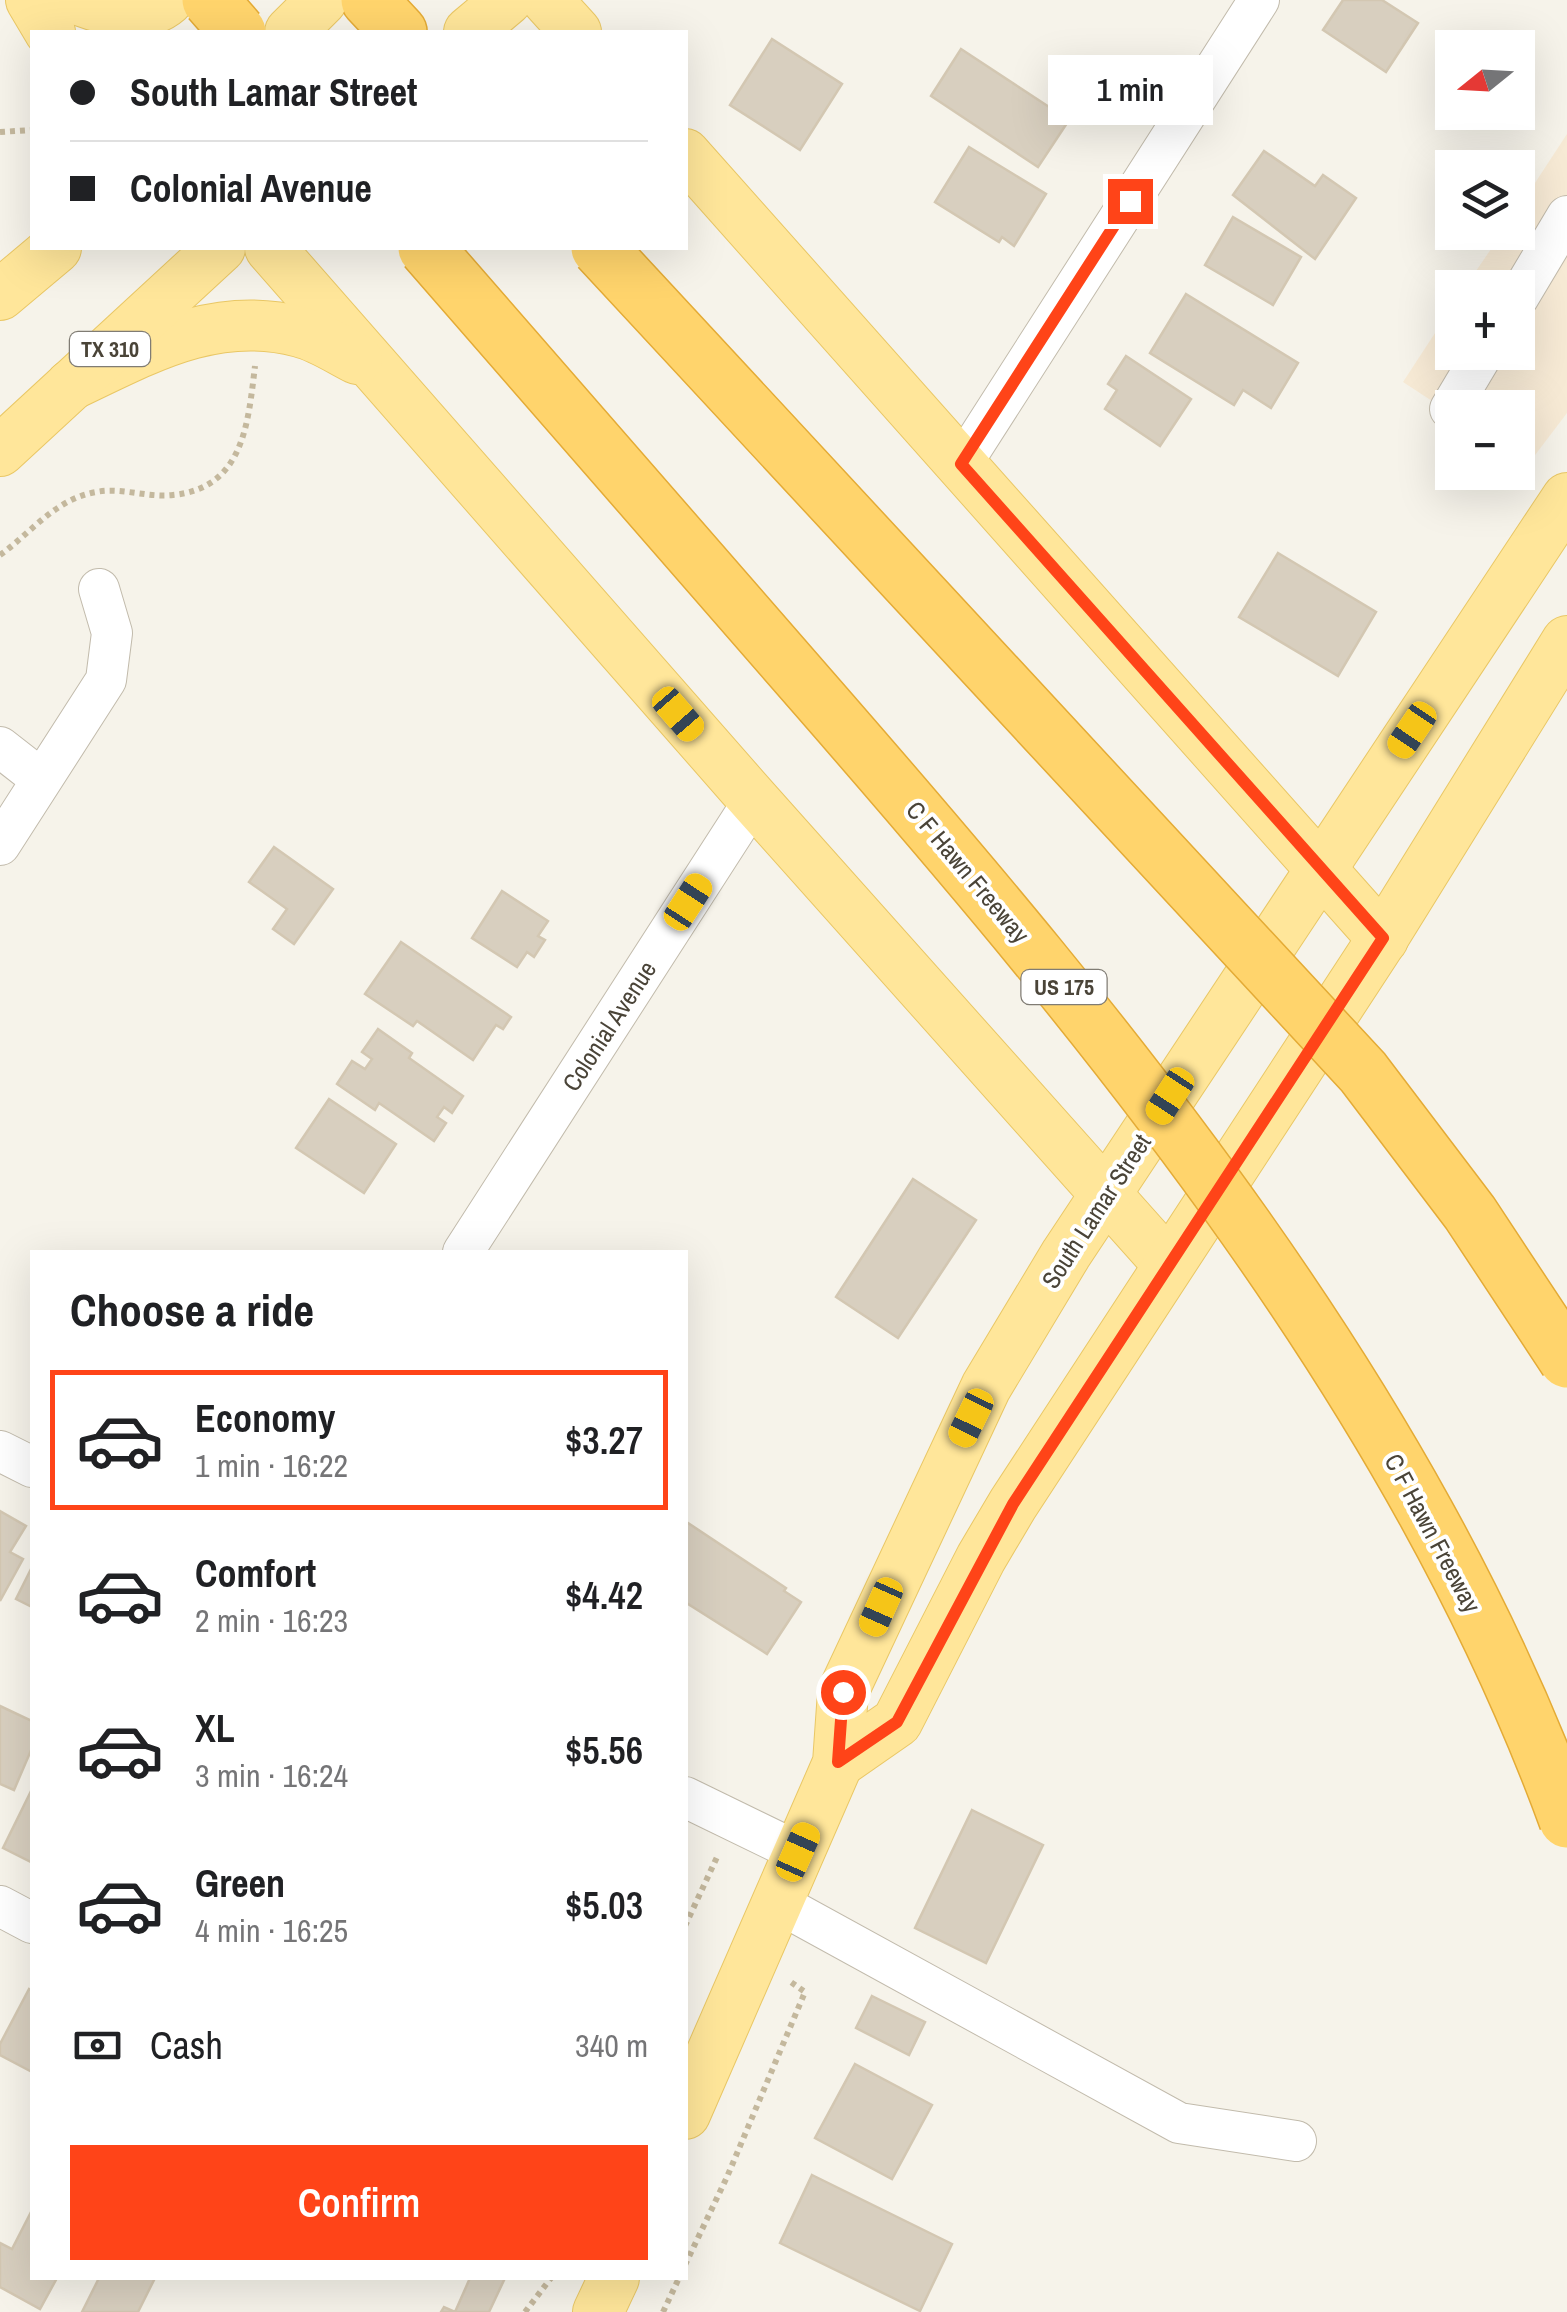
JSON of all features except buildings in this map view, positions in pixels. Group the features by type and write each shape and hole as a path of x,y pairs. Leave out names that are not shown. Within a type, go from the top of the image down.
{"highway":[{"path":"210,0 236,30"},
{"path":"369,0 398,30"},
{"name":"C F Hawn Freeway","path":"428,250 988,893 1100,1030 1311,1322 1382,1440 1507,1674 1567,1820"},
{"path":"601,250 1363,1072 1470,1213 1567,1360"}],"main road":[{"path":"31,0 49,30"},
{"path":"43,0 73,30"},
{"path":"79,0 124,13 161,6 168,0"},
{"path":"292,30 322,0"},
{"path":"471,30 506,0"},
{"path":"548,0 574,30"},
{"path":"688,157 1383,938"},
{"path":"0,293 30,230"},
{"path":"0,293 54,250"},
{"name":"TX 310","path":"0,452 218,250"},
{"path":"272,250 1168,1264"},
{"path":"70,386 168,339 258,324 304,333 376,368"},
{"name":"South Lamar Street","path":"688,2107 838,1762 843,1692 986,1387 1066,1254 1567,498"},
{"path":"838,1762 897,1722 1005,1518 1383,938 1567,641"},
{"path":"598,2312 613,2280"}],"street":[{"path":"961,464 1260,0"},
{"path":"1535,270 1567,216"},
{"path":"0,844 106,680 112,633 99,589"},
{"path":"0,747 42,778"},
{"name":"Colonial Avenue","path":"464,1250 754,800"},
{"path":"0,1451 30,1466"},
{"path":"688,1799 798,1852"},
{"path":"778,1904 1179,2122 1296,2141"},
{"path":"0,1906 30,1922"}],"path":[{"path":"0,132 30,130"},
{"path":"0,555 42,517 96,492 172,496 218,478 238,454 249,415 256,355"},
{"path":"688,1919 718,1853"},
{"path":"688,2259 727,2178 805,1992 755,1956"},
{"path":"525,2312 549,2280"},
{"path":"664,2312 678,2280"}],"shaded area":[{"path":"1567,134 1567,413 1535,455 1535,390 1435,390 1435,403 1403,382 1435,333 1435,370 1535,370 1535,270 1477,270 1490,250 1535,250 1535,183"}],"route":[{"path":"843,1692 838,1762 897,1722 1013,1504 1383,938 961,464 1130,201"}]}
